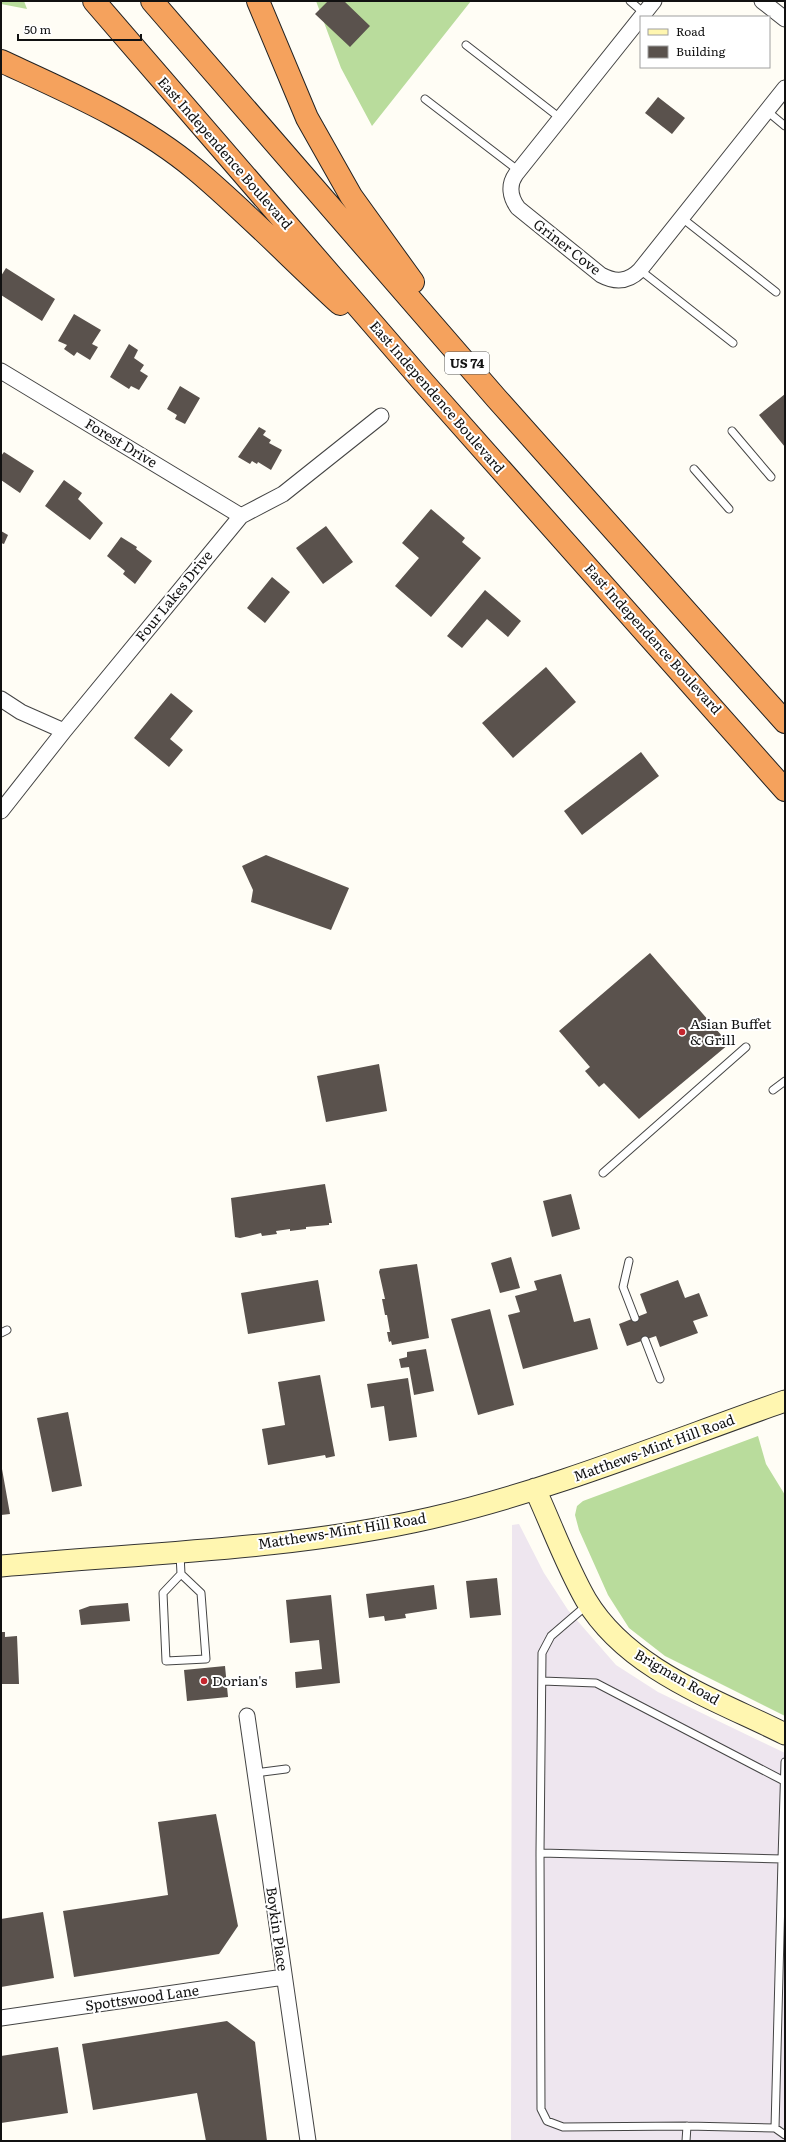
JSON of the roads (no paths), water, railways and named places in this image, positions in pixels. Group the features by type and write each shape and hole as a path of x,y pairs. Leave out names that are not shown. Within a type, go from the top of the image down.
{"highway":[{"name":"East Independence Boulevard","path":"94,1 424,383 785,790"},
{"name":"US 74","path":"152,1 497,398 785,722"},
{"path":"258,1 307,118 351,196 497,398"},
{"path":"1,61 92,103 161,144 196,170 424,383"}],"main road":[{"name":"Matthews-Mint Hill Road","path":"1,1566 180,1551 335,1535 396,1525 488,1504 535,1489 785,1401"},
{"name":"Brigman Road","path":"535,1489 576,1580 589,1604 611,1633 649,1664 692,1688 785,1734"}],"street":[{"path":"762,1 785,19"},
{"name":"Griner Cove","path":"642,16 649,7"},
{"name":"Griner Cove","path":"640,18 519,171 511,185 511,194 518,208 609,279 617,281 630,278 640,270 785,88"},
{"name":"Forest Drive","path":"1,371 241,516"},
{"name":"Four Lakes Drive","path":"1,811 64,731 241,516 283,494 381,416"},
{"path":"1,699 21,712 64,731"},
{"name":"Boykin Place","path":"247,1716 308,2141"},
{"name":"Spottswood Lane","path":"1,2018 284,1977"}],"lane":[{"path":"630,1 649,7"},
{"path":"466,45 560,118"},
{"path":"425,99 519,171"},
{"path":"767,111 785,126"},
{"path":"682,218 776,292"},
{"path":"640,270 734,343"},
{"path":"732,431 771,477"},
{"path":"694,469 729,510"},
{"path":"603,1173 746,1047"},
{"path":"773,1090 785,1081"},
{"path":"629,1261 623,1287 635,1318"},
{"path":"644,1340 660,1379"},
{"path":"180,1551 181,1574 201,1593 206,1659 166,1661 163,1593 181,1574"},
{"path":"589,1604 551,1636 542,1653 540,1853 541,2109 547,2122 564,2127 686,2126 775,2128 785,2135"},
{"path":"542,1681 596,1683 784,1781"},
{"path":"775,2128 785,1762"},
{"path":"254,1773 286,1769"},
{"path":"540,1853 782,1859"},
{"path":"686,2126 686,2141"}],"place":[{"name":"Asian Buffet & Grill","path":"682,1032"},
{"name":"Dorian's","path":"204,1681"}]}
